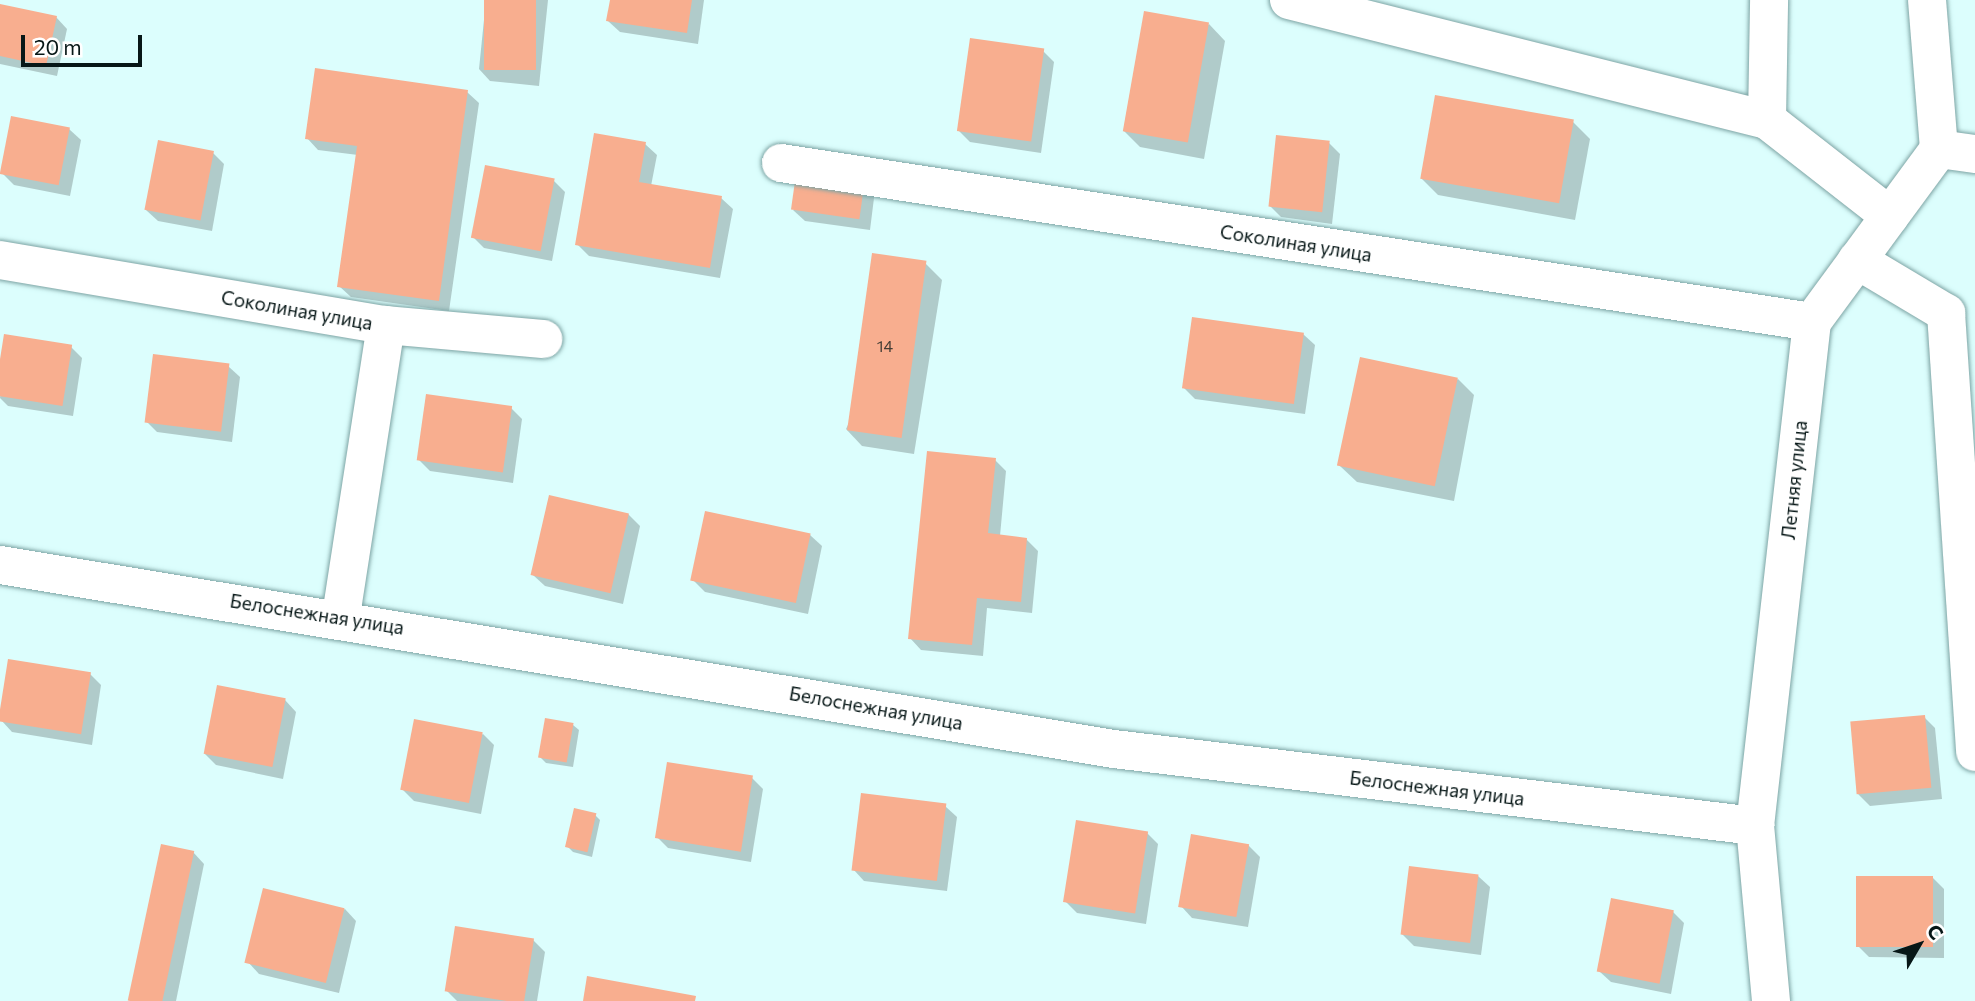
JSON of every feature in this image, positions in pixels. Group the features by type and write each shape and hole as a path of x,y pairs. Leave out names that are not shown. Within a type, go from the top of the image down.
{"street":[{"path":"1292,0 1767,120 1890,215"},
{"path":"1767,120 1769,0"},
{"name":"Летняя улица","path":"1771,1001 1755,826 1812,322 1890,215 1957,151 1927,0"},
{"name":"Соколиная улица","path":"781,163 1812,322"},
{"name":"Соколиная улица","path":"0,260 386,325 341,617"},
{"path":"1857,260 1961,314 1975,752"},
{"path":"386,325 543,339"},
{"name":"Белоснежная улица","path":"0,565 341,617 1114,749 1755,826"}],"building":[{"path":"484,0 536,0 536,70 484,70"},
{"path":"610,0 692,0 687,33 606,21"},
{"path":"0,4 57,16 46,66 0,56"},
{"path":"1144,11 1209,22 1188,143 1123,131"},
{"path":"970,38 1044,48 1031,142 957,131"},
{"path":"315,68 468,90 439,301 337,287 357,146 305,139"},
{"path":"1435,95 1574,119 1559,203 1420,179"},
{"path":"11,116 70,127 59,185 0,174"},
{"path":"594,133 646,142 639,182 722,196 710,268 575,245"},
{"path":"1276,135 1330,141 1322,212 1268,207"},
{"path":"158,140 214,151 200,221 144,210"},
{"path":"485,165 555,179 541,251 471,238"},
{"path":"797,167 865,177 859,219 791,210"},
{"path":"872,253 926,261 902,438 847,430"},
{"path":"1192,317 1304,333 1294,404 1182,388"},
{"path":"4,334 72,345 62,406 0,396 0,359"},
{"path":"153,354 229,363 221,432 145,422"},
{"path":"1360,357 1458,378 1435,486 1337,466"},
{"path":"426,394 512,406 503,472 417,460"},
{"path":"927,451 996,458 988,533 1027,538 1021,602 977,598 972,645 908,639"},
{"path":"549,495 629,513 610,593 531,575"},
{"path":"705,511 811,533 796,603 690,580"},
{"path":"8,659 91,672 81,734 0,722"},
{"path":"217,685 286,698 272,767 204,754"},
{"path":"1925,715 1931,788 1857,794 1850,722"},
{"path":"545,718 574,723 567,762 538,757"},
{"path":"414,719 483,732 469,803 400,790"},
{"path":"667,762 753,776 741,852 655,838"},
{"path":"861,793 946,803 937,881 851,870"},
{"path":"574,808 596,813 587,852 565,847"},
{"path":"1076,820 1148,831 1135,913 1063,902"},
{"path":"1191,834 1249,844 1236,917 1178,907"},
{"path":"161,844 194,851 162,1001 128,1001"},
{"path":"1409,866 1478,875 1470,943 1401,934"},
{"path":"1856,876 1933,876 1933,947 1856,947"},
{"path":"263,888 345,908 326,983 244,963"},
{"path":"1611,898 1674,910 1660,984 1597,972"},
{"path":"455,926 534,939 524,1001 507,1001 445,991"},
{"path":"587,976 696,996 695,1001 583,1001"}]}
